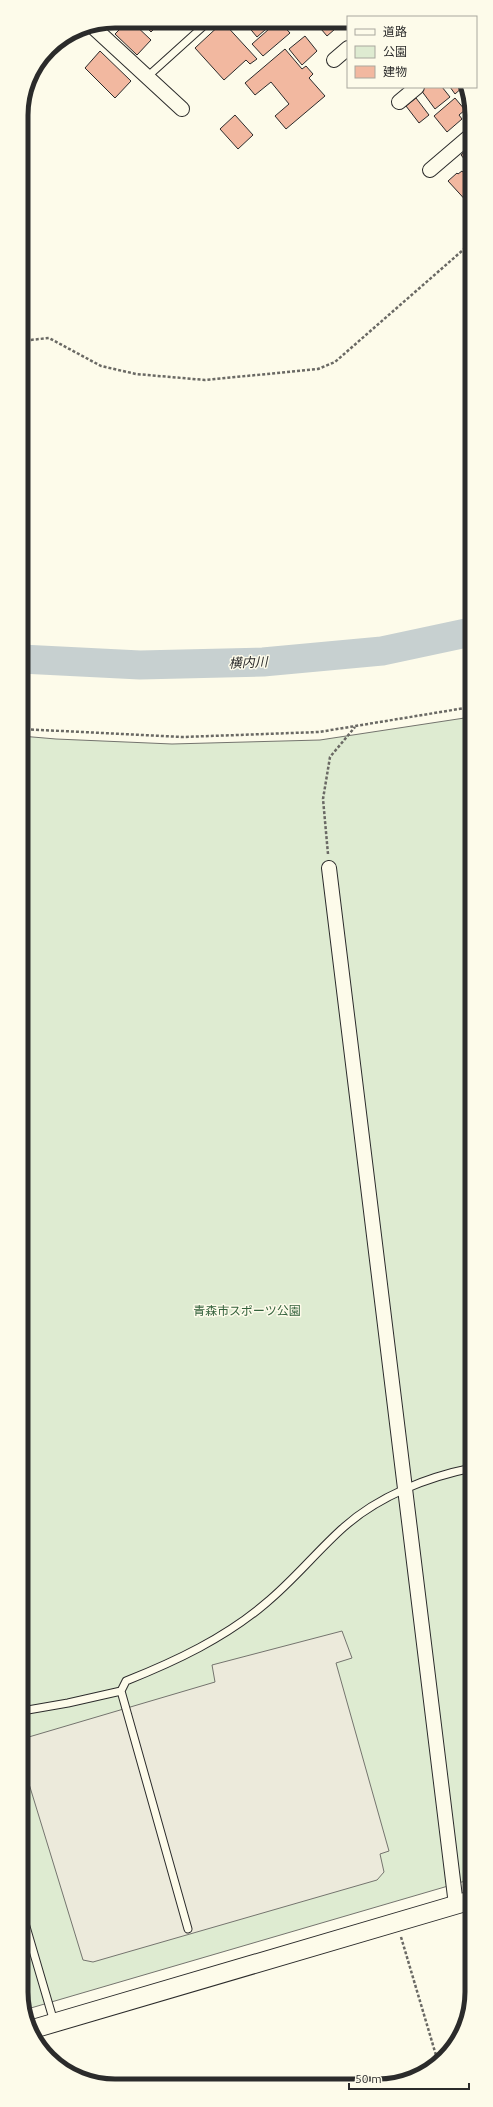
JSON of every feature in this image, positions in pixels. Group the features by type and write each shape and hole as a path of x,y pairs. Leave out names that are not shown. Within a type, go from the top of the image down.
{"street":[{"path":"97,30 182,110"},
{"path":"334,60 347,49"},
{"path":"399,102 416,88"},
{"path":"430,170 465,140"},
{"path":"36,2028 464,1903 405,1489 329,868"}],"lane":[{"path":"147,77 201,28"},
{"path":"188,1928 121,1691 126,1681 176,1661 204,1645 266,1604 345,1526 370,1508 405,1489 465,1470"},
{"path":"28,1710 121,1691"},
{"path":"28,1933 54,2022"}],"path":[{"path":"28,340 49,338 101,366 136,374 205,380 318,369 335,362 465,248"},
{"path":"28,729 183,737 319,732 465,708"},
{"path":"329,868 323,799 330,757 355,726"},
{"path":"396,1923 436,2056"}],"green space":[{"name":"青森市スポーツ公園","path":"465,718 465,1881 30,2008 28,1992 28,737 172,744 320,740"}],"shaded area":[{"path":"342,1631 352,1658 336,1663 389,1851 380,1854 384,1872 377,1880 93,1962 83,1960 28,1781 28,1737 215,1682 212,1665"}],"building":[{"path":"121,28 138,28 151,40 137,55 115,34"},
{"path":"147,28 155,28 151,32"},
{"path":"217,28 229,28 257,59 250,64 246,60 224,80 195,48"},
{"path":"250,28 267,28 257,37"},
{"path":"270,28 285,28 290,33 263,56 252,44"},
{"path":"320,28 336,28 327,36"},
{"path":"305,36 317,51 302,65 289,49"},
{"path":"285,49 302,69 306,66 313,74 309,78 325,96 286,129 275,116 289,104 271,82 255,95 245,83"},
{"path":"100,51 131,81 115,98 85,68"},
{"path":"424,88 443,88 450,97 435,109 421,90"},
{"path":"451,88 460,88 461,89 455,94"},
{"path":"416,98 429,115 419,123 406,106"},
{"path":"455,98 464,109 459,115 462,119 447,132 434,116"},
{"path":"235,115 253,135 238,149 220,129"},
{"path":"465,151 465,160 461,155"},
{"path":"462,171 465,174 465,200 448,181 457,173 458,174"}],"waterway":[{"name":"横内川","path":"28,659 140,665 263,662 382,651 465,633"}]}
